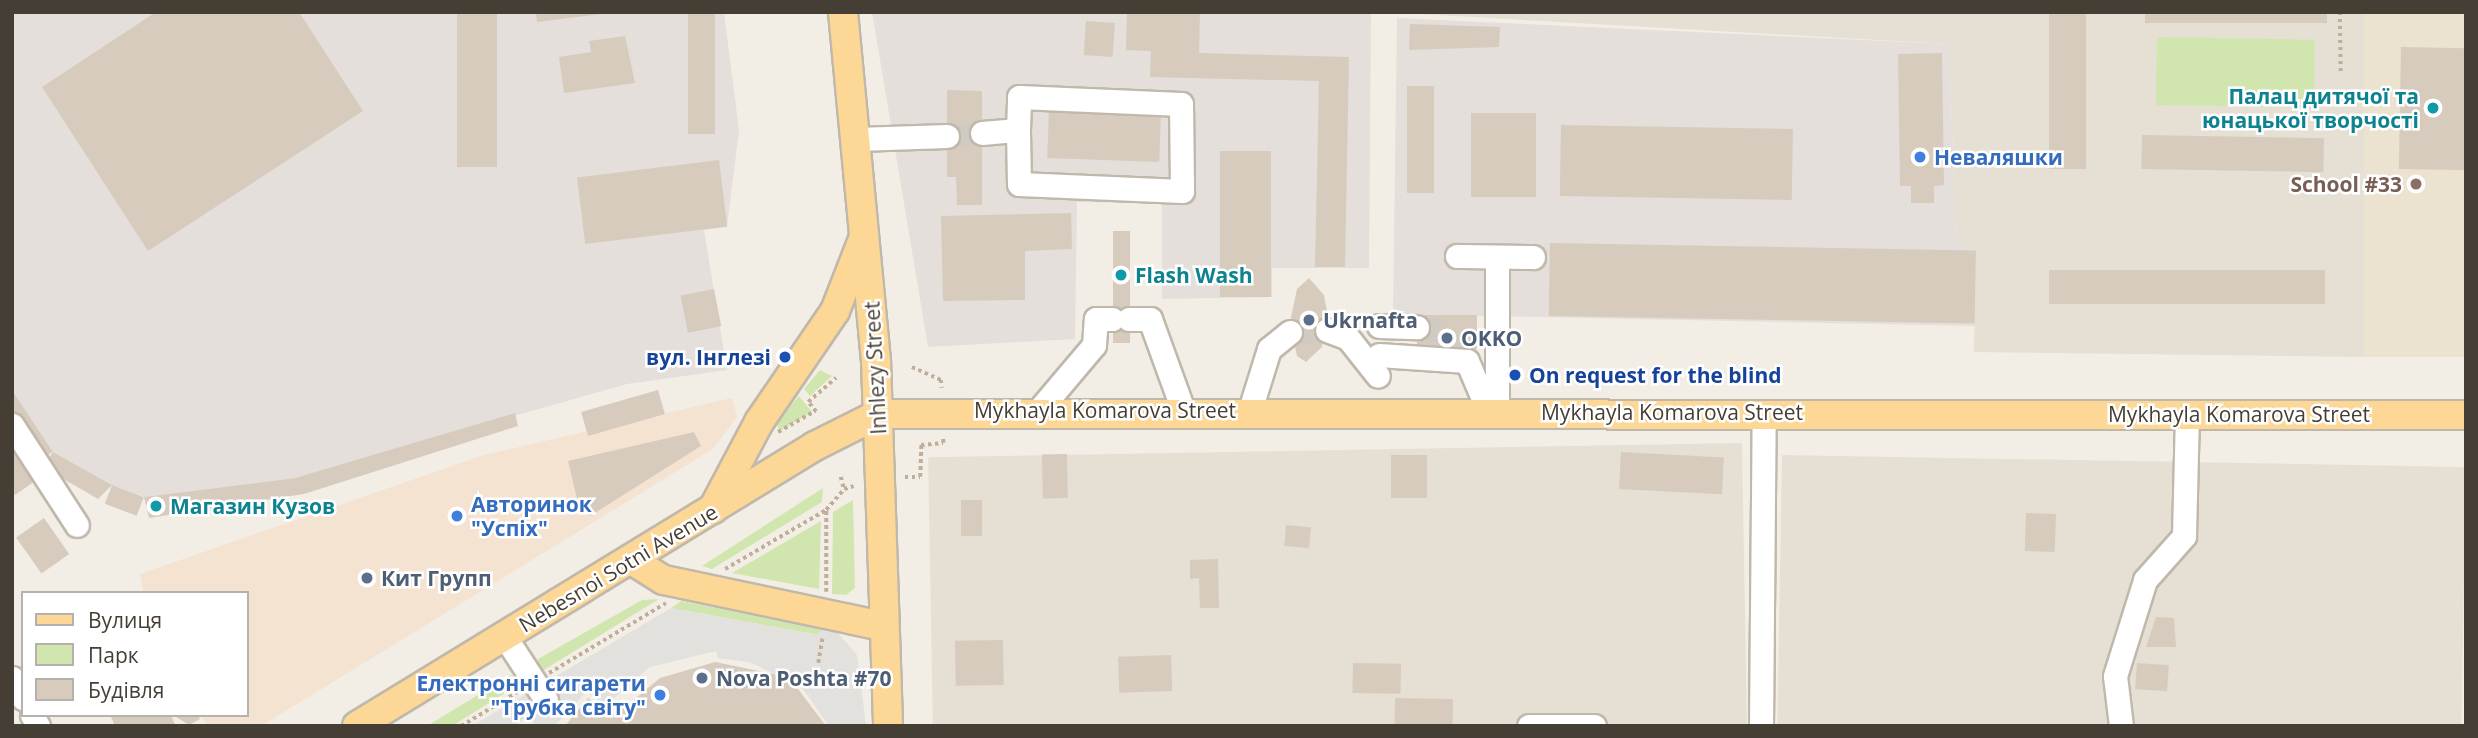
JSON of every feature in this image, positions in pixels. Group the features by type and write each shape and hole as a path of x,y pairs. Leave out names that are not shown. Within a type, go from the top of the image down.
{"main road":[{"name":"Inhlezy Street","path":"843,12 867,231 879,414 883,626 888,726"},
{"path":"712,511 759,422 835,311 867,231"},
{"name":"Mykhayla Komarova Street","path":"879,414 1039,410 1493,410 2466,415"},
{"name":"Nebesnoi Sotni Avenue","path":"357,726 634,561 712,511 879,414"},
{"path":"634,561 664,580 883,626"}],"street":[{"path":"1019,97 1181,104 1182,191 1019,184 1018,130 1019,97"},
{"path":"982,133 1018,130"},
{"path":"856,139 947,136"},
{"path":"1457,256 1497,259 1533,257"},
{"path":"1493,410 1497,259"},
{"path":"1039,410 1094,345 1096,318 1150,319 1183,410"},
{"path":"1379,326 1417,327"},
{"path":"1327,330 1348,338 1378,366 1451,353 1467,361 1493,410"},
{"path":"1250,410 1269,349 1290,332"},
{"path":"1749,726 1761,726 1764,413"},
{"path":"2121,726 2115,676 2145,580 2184,536 2187,414"},
{"path":"12,425 77,525"},
{"path":"505,637 540,691"},
{"path":"12,678 21,694"},
{"path":"1529,726 1594,726"}],"path":[{"path":"2340,12 2340,74"},
{"path":"912,368 942,380 942,388"},
{"path":"773,427 782,433 816,412 808,402 836,378"},
{"path":"905,477 920,477 921,446 943,443 943,435"},
{"path":"841,477 844,489"},
{"path":"715,575 826,510 844,489 854,486"},
{"path":"826,510 826,595"},
{"path":"461,726 540,691 668,602"},
{"path":"818,663 824,624"}],"shaded area":[{"path":"12,12 724,12 739,130 727,227 704,230 727,370 627,384 295,478 144,497 112,485 53,452 12,390"},
{"path":"872,12 1371,12 1369,268 1272,268 1272,297 1162,299 1162,203 1077,202 1075,339 928,347"},
{"path":"1383,12 2364,12 2367,357 1974,352 1976,254 1956,242 1949,44"},
{"name":"School #33","path":"2364,12 2466,12 2466,357 2364,357"},
{"path":"1397,18 1949,44 1956,242 1976,254 1975,326 1393,314"},
{"name":"Авторинок \"Успіх\"","path":"732,398 737,417 713,449 261,726 207,726 202,717 248,717 248,591 144,591 140,574 484,455"},
{"path":"1742,443 1747,726 933,726 928,457"},
{"path":"1782,455 2466,467 2461,726 1777,726"},
{"path":"671,608 817,635 823,629 837,632 857,655 866,726 829,726 801,686 749,662 718,658 716,651 650,667 605,706 587,691 555,726 537,726 526,717 514,726 472,726"}],"green space":[{"path":"2157,37 2315,40 2314,108 2156,105"},
{"path":"820,370 832,376 810,396 804,389"},
{"path":"799,396 812,412 780,431 776,423"},
{"path":"823,488 822,502 712,569 702,566"},
{"path":"853,500 855,588 846,595 832,594 833,512"},
{"path":"821,521 819,589 732,573"},
{"path":"659,599 539,673 538,659 642,600"},
{"path":"681,601 823,629 818,635 671,608"},
{"path":"511,675 523,682 452,726 427,726"}],"building":[{"path":"156,12 299,12 363,111 148,251 42,87"},
{"path":"457,12 497,12 497,167 457,167"},
{"path":"536,12 601,12 601,14 537,22"},
{"path":"688,12 715,12 715,134 688,134"},
{"path":"1127,12 1200,12 1199,53 1349,57 1345,267 1315,267 1319,81 1150,77 1151,51 1126,50"},
{"path":"2049,12 2086,12 2086,169 2049,169"},
{"path":"2145,12 2327,12 2327,23 2145,23"},
{"path":"1086,21 1115,23 1113,57 1084,55"},
{"path":"1410,24 1500,27 1499,47 1409,50"},
{"path":"625,36 635,83 564,93 559,57 591,52 589,41"},
{"name":"Палац дитячої та юнацької творчості","path":"2401,47 2466,48 2464,170 2399,169"},
{"path":"1942,53 1944,185 1934,186 1934,203 1911,203 1911,186 1900,186 1898,54"},
{"path":"1407,86 1434,86 1434,193 1407,193"},
{"path":"947,90 982,91 982,205 957,205 956,177 947,177"},
{"path":"1049,108 1161,112 1159,162 1047,158"},
{"path":"1471,113 1536,113 1536,197 1471,197"},
{"path":"1561,125 1793,129 1792,200 1560,196"},
{"path":"2142,135 2324,138 2323,172 2141,169"},
{"path":"1220,151 1271,151 1271,297 1220,297"},
{"path":"719,160 727,227 585,244 577,177"},
{"path":"1071,213 1072,249 1025,251 1025,300 943,301 941,216"},
{"name":"Flash Wash","path":"1113,231 1130,231 1130,343 1113,343"},
{"path":"1550,243 1976,250 1975,323 1549,316"},
{"path":"2049,270 2325,270 2325,304 2049,304"},
{"name":"Ukrnafta","path":"1309,278 1324,295 1328,317 1322,347 1306,362 1297,356 1290,322 1297,289"},
{"path":"714,289 721,326 688,333 681,295"},
{"name":"OKKO","path":"1417,315 1477,315 1477,349 1417,349"},
{"path":"12,390 53,452 38,461 12,421"},
{"path":"658,390 665,414 588,436 581,412"},
{"path":"515,413 518,426 304,494 149,518 144,497 295,478"},
{"path":"694,432 701,446 590,516 579,507 568,461"},
{"path":"12,441 38,479 15,495 12,492"},
{"path":"53,452 112,485 98,499 43,467"},
{"path":"1621,452 1724,457 1722,494 1619,489"},
{"path":"1042,454 1067,454 1068,498 1043,498"},
{"path":"1391,455 1427,455 1427,498 1391,498"},
{"path":"112,485 144,497 137,516 105,504"},
{"path":"961,500 982,500 982,536 961,536"},
{"path":"2026,513 2056,514 2055,552 2025,551"},
{"path":"44,518 69,554 41,574 16,538"},
{"path":"1286,525 1311,527 1309,548 1284,546"},
{"path":"1218,559 1219,608 1200,608 1199,578 1190,579 1190,560"},
{"path":"2156,617 2174,618 2176,647 2146,647"},
{"path":"1003,640 1004,685 956,686 955,641"},
{"path":"1171,655 1172,691 1119,693 1118,657"},
{"path":"715,662 774,674 798,689 826,726 565,726 588,698 612,718 660,678"},
{"path":"1353,663 1401,664 1400,694 1352,693"},
{"path":"2137,663 2169,665 2167,691 2135,689"},
{"path":"1395,698 1453,699 1453,726 1395,726"},
{"path":"111,717 172,717 175,725 115,726"},
{"path":"176,717 199,717 200,719 189,725"}],"tunnel":[{"path":"947,136 982,133"},
{"path":"1417,327 1444,332 1451,349"},
{"path":"1290,332 1327,330"}],"place":[{"name":"Палац дитячої та юнацької творчості","path":"2433,108"},
{"name":"Неваляшки","path":"1920,157"},
{"name":"School #33","path":"2416,184"},
{"name":"Flash Wash","path":"1121,275"},
{"name":"Ukrnafta","path":"1309,320"},
{"name":"OKKO","path":"1447,338"},
{"name":"вул. Інглезі","path":"785,357"},
{"name":"On request for the blind","path":"1515,375"},
{"name":"Магазин Кузов","path":"156,506"},
{"name":"Авторинок \"Успіх\"","path":"457,516"},
{"name":"Кит Групп","path":"367,578"},
{"name":"Nova Poshta #70","path":"702,678"},
{"name":"Електронні сигарети \"Трубка світу\"","path":"660,695"}]}
